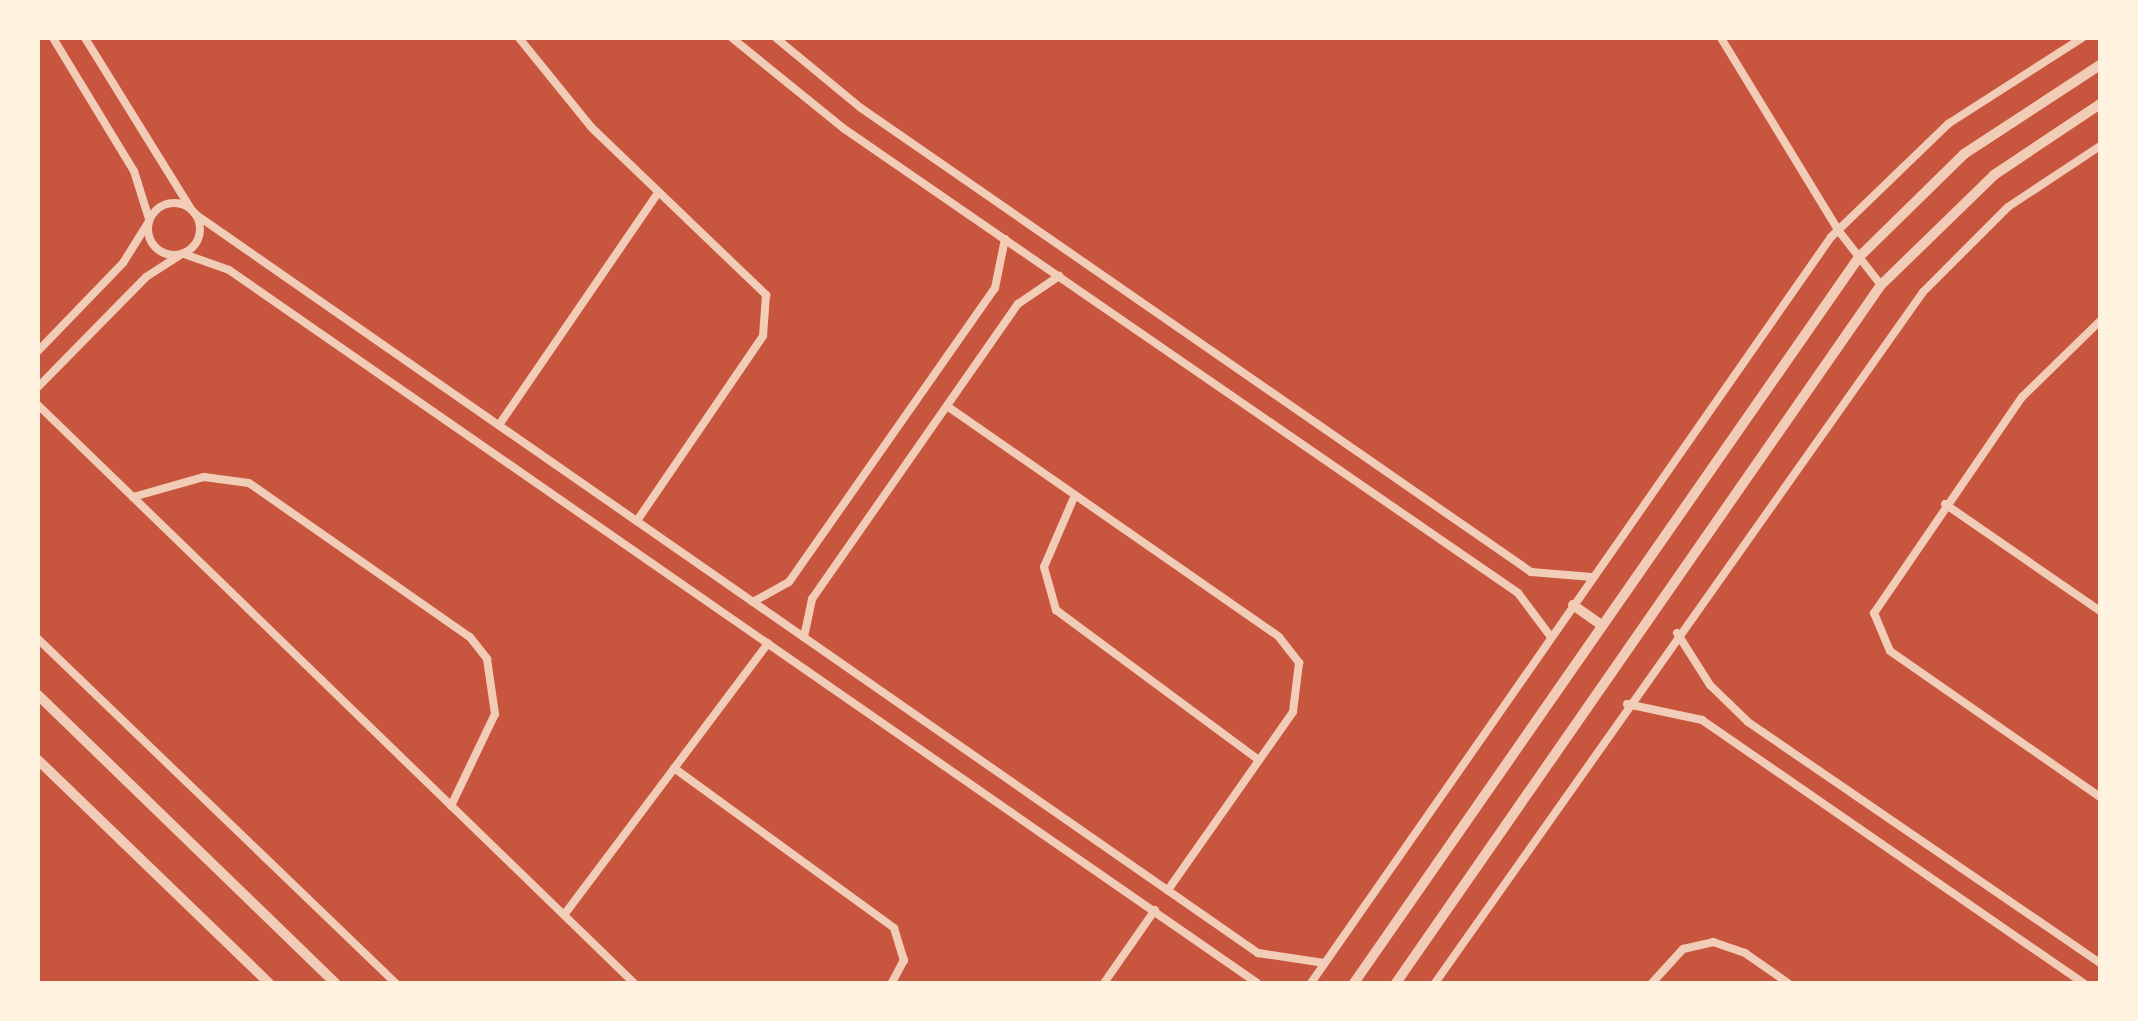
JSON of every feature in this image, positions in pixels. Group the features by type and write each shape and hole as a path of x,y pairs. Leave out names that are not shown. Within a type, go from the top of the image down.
{"street":[{"path":"53,38 134,171 155,248 229,270 1257,983"},
{"path":"38,387 146,277 198,241 193,212 85,38"},
{"path":"519,38 591,127 658,193 750,273 769,309 763,336 637,521"},
{"path":"732,38 843,128 1518,593 1551,637"},
{"path":"776,38 861,108 1531,572 1592,577"},
{"path":"1721,38 1838,230 1881,285"},
{"path":"1311,983 1592,577 1838,230 1948,124 2082,38"},
{"path":"1354,983 1859,257 1964,154 2100,65"},
{"path":"1396,983 1881,285 1994,175 2100,104"},
{"path":"1435,983 1677,633 1923,292 2008,207 2100,146"},
{"path":"499,425 658,193"},
{"path":"38,351 123,263 149,221 173,203 193,212 1270,958 1324,963"},
{"path":"753,602 789,582 995,288 1005,239"},
{"path":"804,637 812,599 1018,304 1059,276"},
{"path":"2100,321 2022,397 1879,600 1880,641 2100,797"},
{"path":"38,405 634,983"},
{"path":"947,406 1291,649 1300,696 1168,890"},
{"path":"133,497 204,477 249,483 470,637 491,673 495,714 451,806"},
{"path":"1075,495 1044,567 1056,610 1259,760"},
{"path":"1945,504 2100,611"},
{"path":"1573,605 1602,625"},
{"path":"1677,633 1710,685 1748,722 2100,963"},
{"path":"38,639 396,983"},
{"path":"564,915 768,643"},
{"path":"38,695 335,983"},
{"path":"1627,704 1683,711 1712,726 2083,983"},
{"path":"38,760 269,983"},
{"path":"674,768 894,928 904,960 892,983"},
{"path":"1104,983 1155,910"},
{"path":"1652,983 1683,949 1713,942 1745,953 1788,983"}]}
